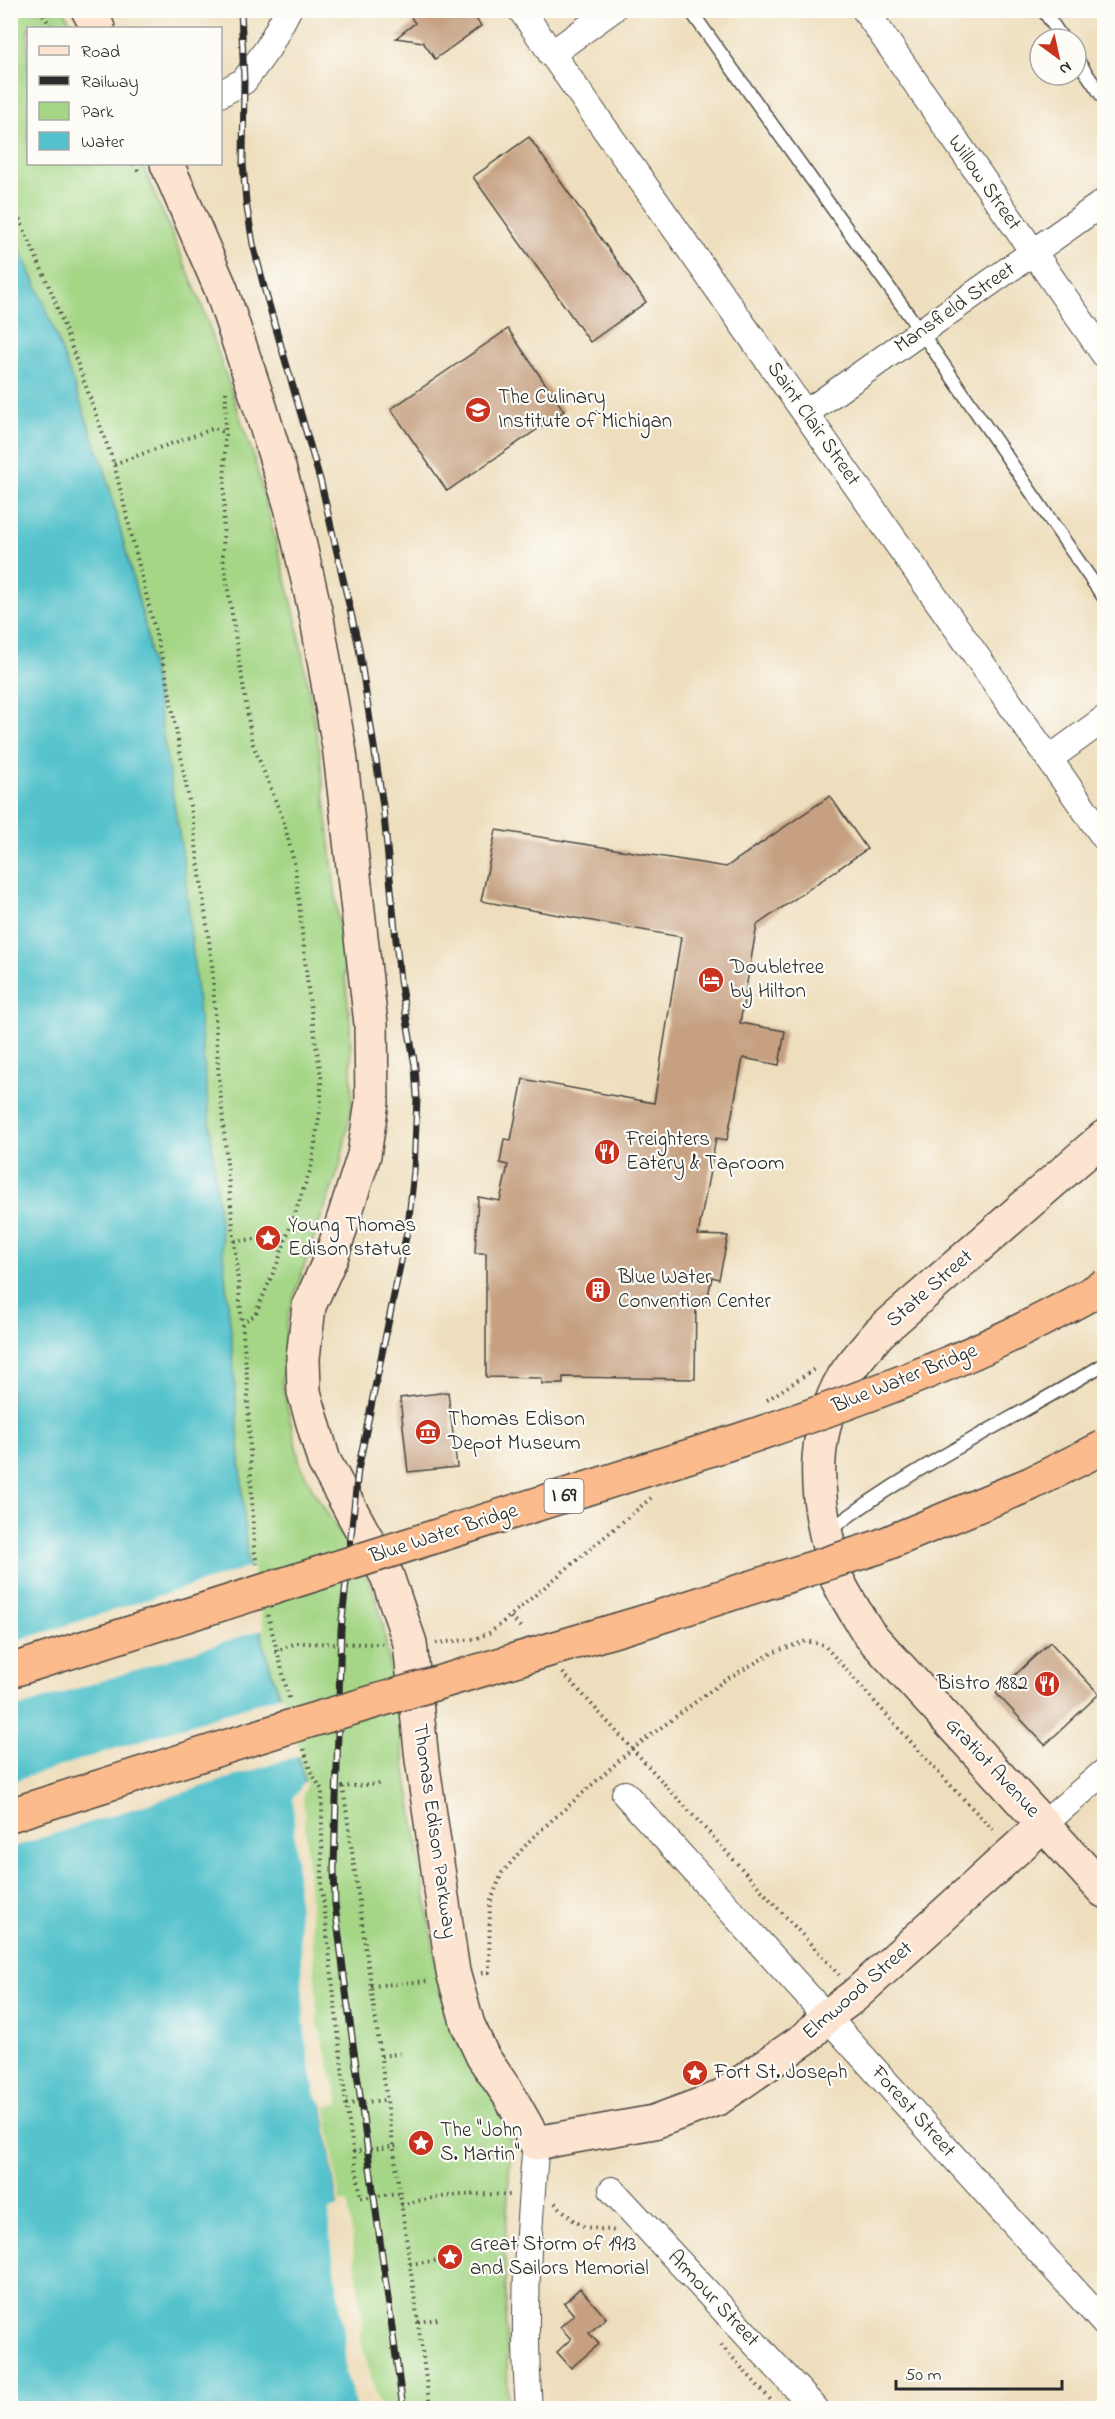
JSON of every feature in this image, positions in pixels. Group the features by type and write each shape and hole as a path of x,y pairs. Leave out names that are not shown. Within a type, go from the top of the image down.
{"highway":[{"name":"Blue Water Bridge","path":"10,1671 729,1444 841,1406 949,1364 1024,1329 1104,1286"},
{"path":"10,1815 292,1726 640,1623 878,1547 1030,1484 1104,1447"}],"street":[{"path":"87,10 97,27"},
{"path":"222,93 244,81 268,48 288,10"},
{"name":"Saint Clair Street","path":"521,10 1104,837"},
{"path":"551,54 612,10"},
{"name":"Willow Street","path":"865,10 1104,354"},
{"name":"Thomas Edison Parkway","path":"155,171 220,289 275,451 291,507 317,619 340,753 371,1024 372,1102 364,1155 349,1204 332,1255 309,1306 303,1358 304,1392 324,1461 387,1576 410,1644 422,1760 455,1978 468,2025 483,2057 536,2143"},
{"name":"Mansfield Street","path":"806,413 1104,202"},
{"path":"1049,759 1104,719"},
{"name":"State Street","path":"817,1480 819,1446 825,1418 838,1385 858,1358 879,1333 1104,1137"},
{"name":"Gratiot Avenue","path":"817,1480 836,1576 869,1634 1104,1891"},
{"name":"Elmwood Street","path":"536,2143 654,2122 719,2097 807,2037 827,2016 854,1996 1104,1772"},
{"name":"Forest Street","path":"625,1794 1104,2323"},
{"path":"529,2409 525,2361 527,2244 536,2143"},
{"name":"Armour Street","path":"612,2190 815,2409"}],"lane":[{"path":"690,10 921,332 1104,598"},
{"path":"1043,10 1055,27"},
{"path":"1088,76 1104,99"},
{"path":"826,1534 866,1502 913,1473 1104,1364"}],"path":[{"path":"40,10 51,27"},
{"path":"137,165 155,171"},
{"path":"10,197 52,293 114,464 167,679 193,823 212,963 218,1067 243,1322 251,1439 254,1548 259,1571"},
{"path":"222,381 226,392 223,557 252,742 283,819 295,866 309,997 321,1077 321,1105 311,1168 255,1315 243,1322"},
{"path":"114,464 215,428 225,433"},
{"path":"235,1242 267,1238 285,1240"},
{"path":"761,1404 821,1365"},
{"path":"276,1652 296,1643 410,1644 475,1639 491,1632 511,1617 654,1495"},
{"path":"266,1606 291,1706"},
{"path":"511,1617 528,1635"},
{"path":"371,1986 455,1978 489,1972 490,1903 502,1873 531,1839 632,1749 725,1680 774,1652 806,1641 824,1645 936,1770 996,1832"},
{"path":"560,1670 844,1982"},
{"path":"301,1738 310,1770 322,1790 322,1887 346,2104 361,2198 399,2193"},
{"path":"379,1784 343,1787 430,2409"},
{"path":"381,2056 404,2053"},
{"path":"346,2104 386,2100"},
{"path":"353,2152 395,2146"},
{"path":"401,2205 420,2200 475,2193 531,2197 550,2200 585,2227 616,2230 623,2236"},
{"path":"410,2264 440,2260"},
{"path":"418,2322 438,2319"},
{"path":"716,2339 777,2409"}],"green space":[{"path":"10,11 64,11 73,27 27,27 27,165 142,165 200,300 254,458 296,619 319,748 350,1022 352,1103 340,1166 287,1320 282,1383 300,1464 314,1492 366,1575 376,1598 383,1625 441,1994 455,2037 500,2109 511,2142 505,2249 508,2408 377,2408 358,2342 315,2025 299,1758 264,1647 247,1559 184,864 145,625 105,471 45,305 11,228"}],"water":[{"path":"10,228 45,305 105,471 145,625 184,864 232,1343 247,1559 264,1647 305,1781 300,1795 323,2105 358,2342 377,2408 11,2408"}],"pier":[{"path":"252,1566 264,1629 10,1710 11,1643"},
{"path":"282,1695 301,1755 10,1848 11,1782"},
{"path":"305,1781 308,1782 303,1795 318,2024 339,2102 337,2105 326,2107 340,2203 346,2202 348,2205 362,2318 361,2342 380,2408 357,2408 346,2373 344,2332 330,2236 329,2210 338,2206 323,2105 315,2095 305,2038 293,1798"}],"building":[{"path":"406,10 470,10 481,26 435,59 423,42 396,38 415,23"},
{"path":"529,137 646,302 590,342 473,177"},
{"name":"The Culinary Institute of Michigan","path":"508,329 564,411 447,491 391,409"},
{"path":"830,796 867,849 757,925 740,1023 785,1031 779,1065 743,1058 727,1140 716,1138 698,1235 728,1236 719,1279 712,1277 707,1301 696,1301 695,1379 563,1377 563,1384 542,1384 542,1378 486,1377 486,1253 475,1253 478,1197 500,1201 508,1165 500,1163 504,1139 511,1140 523,1079 654,1103 681,937 481,901 496,830 726,867"},
{"name":"Thomas Edison Depot Museum","path":"448,1392 457,1467 408,1472 400,1398"},
{"path":"1050,1642 1099,1694 1045,1745 996,1693"},
{"path":"580,2288 606,2318 589,2333 599,2344 571,2368 557,2352 571,2339 560,2327 574,2315 564,2303"}],"railway":[{"path":"241,10 244,81 243,163 246,202 253,244 265,291 321,483 359,648 383,806 400,981 415,1066 417,1098 414,1171 408,1227 358,1470 341,1630 334,1868 335,1904 347,2000 403,2408"}],"place":[{"name":"The Culinary Institute of Michigan","path":"478,410"},
{"name":"Doubletree by Hilton","path":"711,980"},
{"name":"Freighters Eatery & Taproom","path":"607,1152"},
{"name":"Young Thomas Edison statue","path":"268,1238"},
{"name":"Blue Water Convention Center","path":"598,1290"},
{"name":"Thomas Edison Depot Museum","path":"428,1432"},
{"name":"Bistro 1882","path":"1047,1684"},
{"name":"Fort St. Joseph","path":"695,2073"},
{"name":"The \"John S. Martin\"","path":"421,2143"},
{"name":"Great Storm of 1913 and Sailors Memorial","path":"450,2257"}]}
